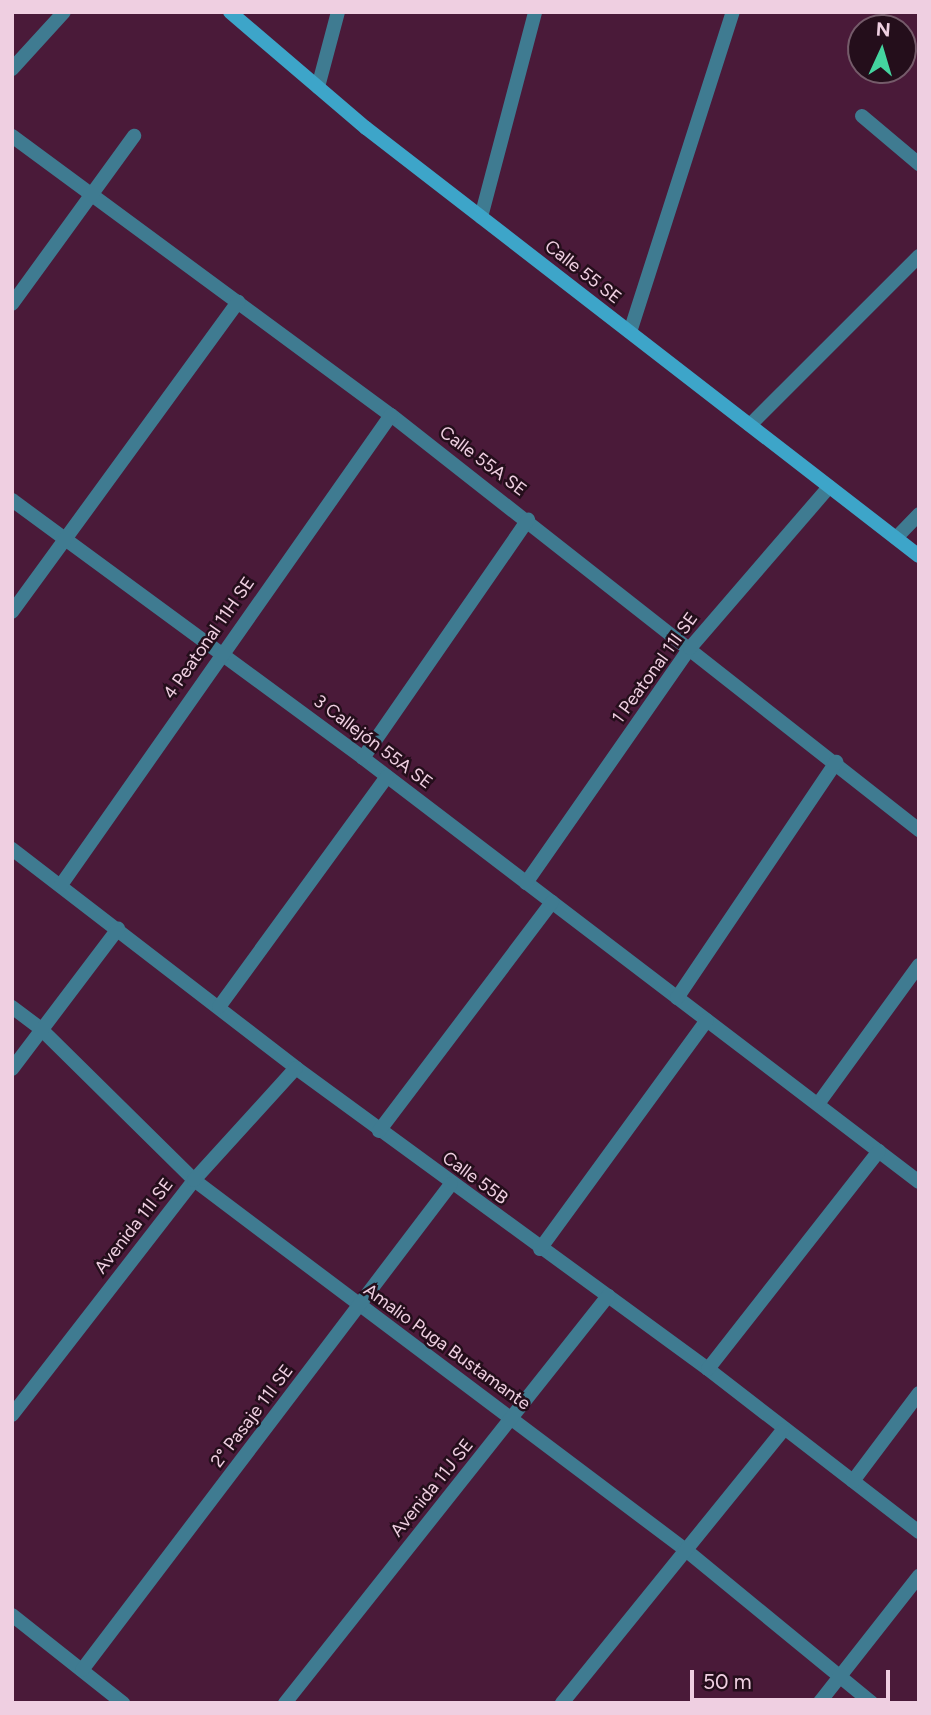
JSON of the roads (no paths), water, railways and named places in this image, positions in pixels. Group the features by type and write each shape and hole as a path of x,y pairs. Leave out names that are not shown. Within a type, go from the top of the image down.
{"street":[{"path":"12,69 64,12"},
{"name":"Calle 55 SE","path":"230,12 318,88 481,217 919,556"},
{"path":"318,88 338,12"},
{"path":"481,217 535,12"},
{"path":"630,332 733,12"},
{"path":"862,116 919,164"},
{"name":"Calle 55A SE","path":"12,136 391,415 836,762 919,830"},
{"path":"12,304 134,136"},
{"path":"750,425 919,256"},
{"path":"12,612 238,302"},
{"name":"4 Peatonal 11H SE","path":"61,885 391,415"},
{"name":"1 Peatonal 11I SE","path":"526,883 690,648 829,487"},
{"name":"3 Callejón 55A SE","path":"12,499 65,542 387,776 919,1182"},
{"path":"896,538 919,514"},
{"path":"363,758 528,520"},
{"path":"677,998 836,762"},
{"path":"219,1007 387,776"},
{"name":"Calle 55B","path":"12,849 379,1131 708,1369 783,1430 919,1532"},
{"path":"379,1131 552,902"},
{"path":"12,1069 118,929"},
{"path":"818,1104 919,965"},
{"name":"Amalio Puga Bustamante","path":"12,1007 42,1030 194,1180 687,1551 872,1703"},
{"path":"540,1249 706,1020"},
{"name":"Avenida 11I SE","path":"12,1415 194,1180 296,1068"},
{"path":"708,1369 879,1152"},
{"name":"2° Pasaje 11I SE","path":"82,1671 451,1184"},
{"name":"Avenida 11J SE","path":"285,1703 608,1296"},
{"path":"853,1481 919,1393"},
{"path":"562,1703 783,1430"},
{"path":"818,1703 919,1576"},
{"path":"12,1615 123,1703"}]}
